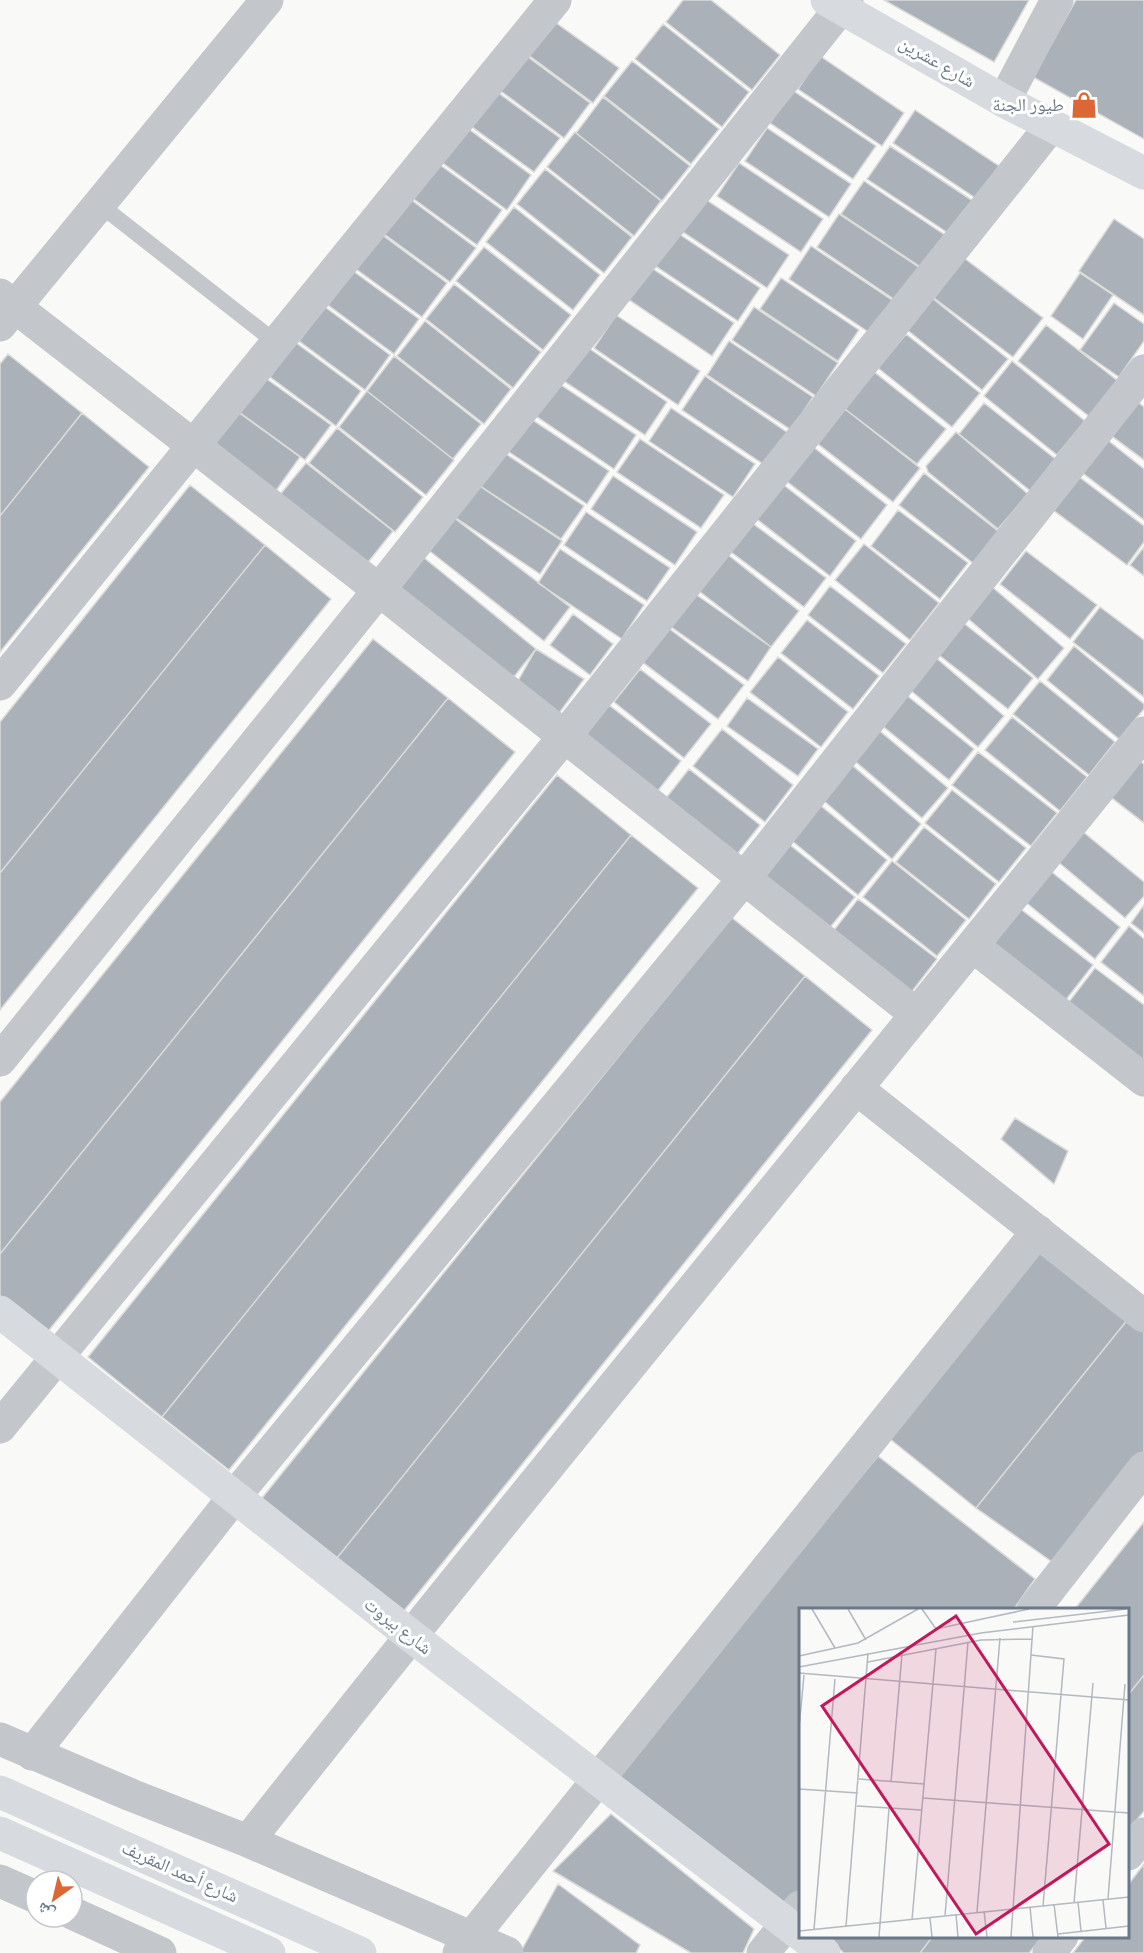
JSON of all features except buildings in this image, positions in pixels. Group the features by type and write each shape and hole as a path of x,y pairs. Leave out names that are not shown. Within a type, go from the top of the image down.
{"main road":[{"name":"شارع عشرين","path":"839,3 1004,100 1144,173"},
{"name":"شارع بيروت","path":"0,1312 410,1635 598,1779 798,1925"},
{"name":"شارع أحمد المقريف","path":"0,1792 360,1953"},
{"name":"شارع أحمد المقريف","path":"0,1833 269,1953"},
{"name":"شارع بيروت","path":"810,1938 824,1953"}],"street":[{"path":"267,0 99,204 5,309 194,447 379,590 916,1014"},
{"path":"0,684 555,0"},
{"path":"1004,100 1057,0"},
{"path":"0,1059 379,590 839,3"},
{"path":"0,1427 564,737 1051,126"},
{"path":"32,1754 234,1497 743,879 1144,371"},
{"path":"248,1841 410,1635 973,946 1144,733"},
{"path":"973,946 1144,1080"},
{"path":"856,1088 1144,1316"},
{"path":"465,1945 1038,1231"},
{"path":"1035,1608 1144,1468"},
{"path":"0,1739 248,1841 465,1945 507,1953"},
{"path":"1129,1853 1144,1834"},
{"path":"0,1881 24,1892"},
{"path":"84,1918 160,1953"},
{"path":"763,1953 798,1925"},
{"path":"1049,1953 1060,1938"}],"lane":[{"path":"99,204 278,344"}],"place":[{"name":"طيور الجنة","path":"1084,105"}]}
